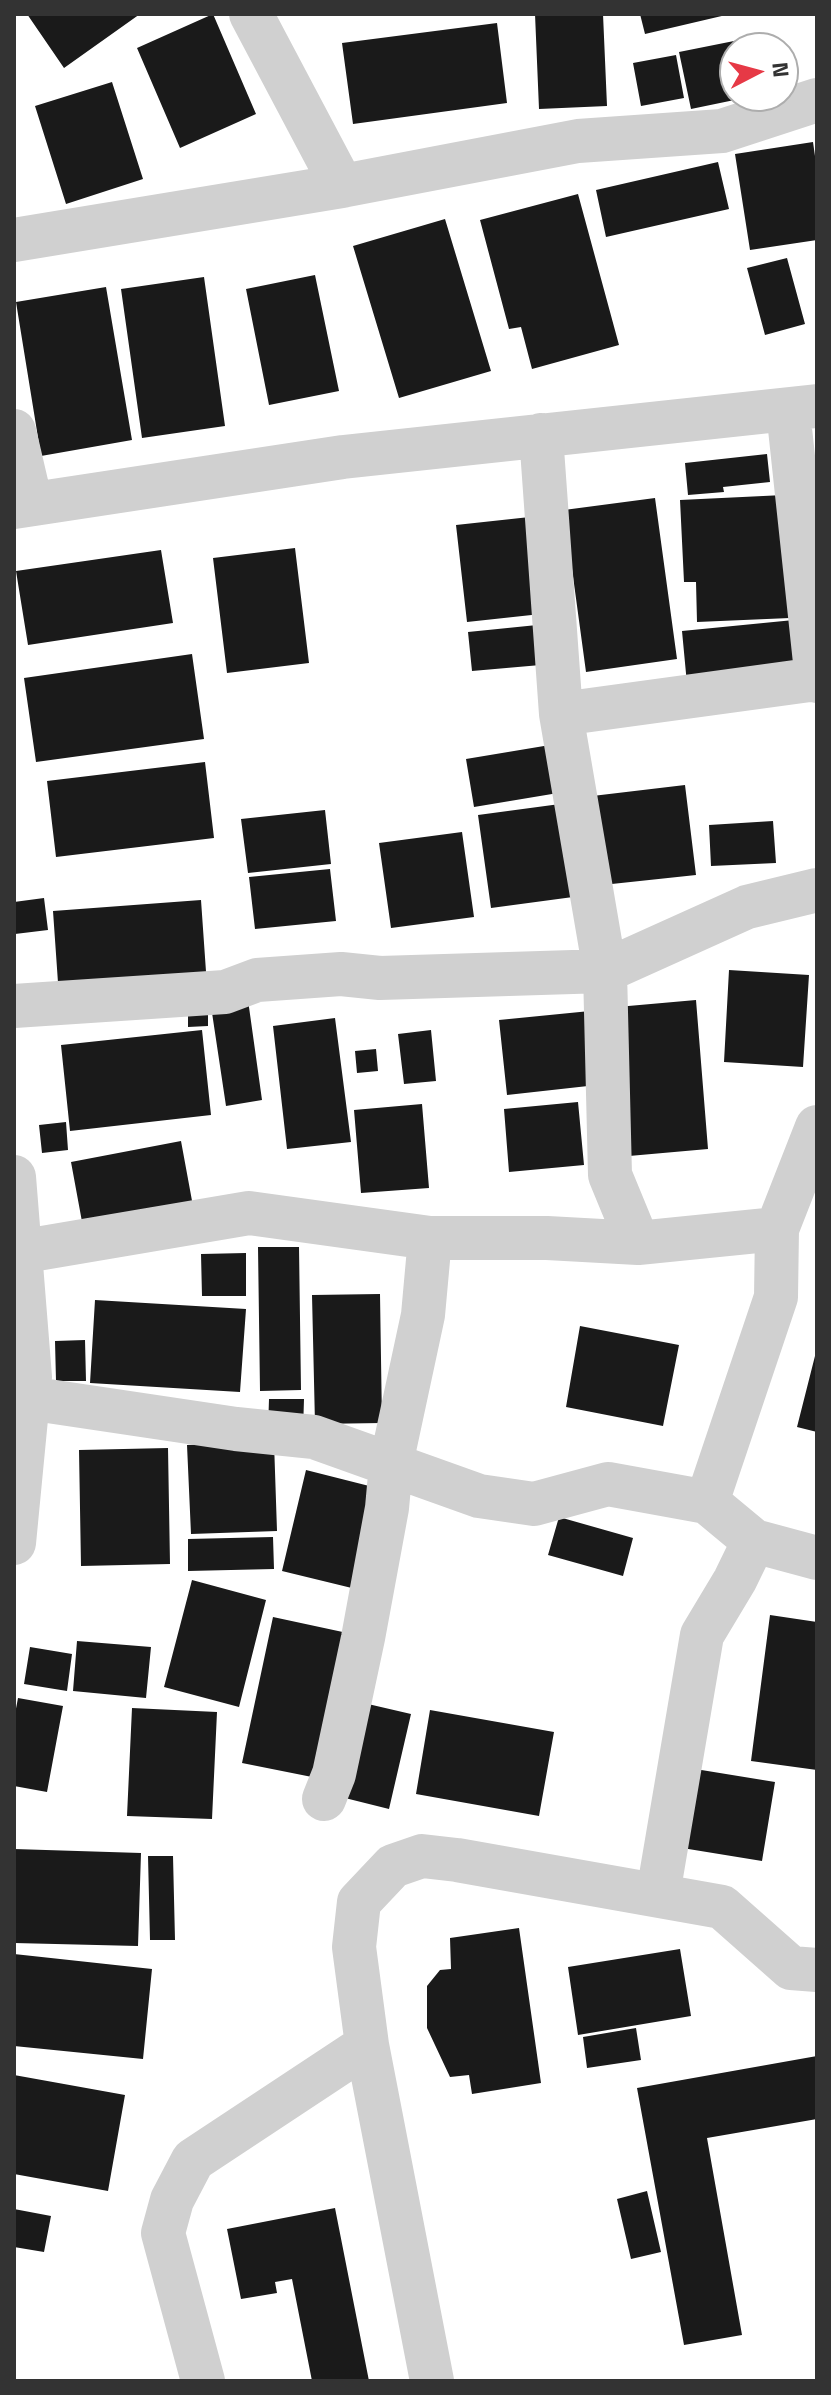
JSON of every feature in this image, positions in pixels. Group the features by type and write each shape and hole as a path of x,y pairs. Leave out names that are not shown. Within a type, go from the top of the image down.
{"street":[{"path":"251,14 342,186"},
{"path":"14,240 342,186 578,141 722,131 817,100"},
{"path":"14,431 22,506 343,457 802,408 817,680 561,714"},
{"path":"541,435 561,714 605,971 610,1175 638,1243"},
{"path":"14,1006 225,992 257,980 341,974 380,978 605,971 747,907 817,890"},
{"path":"707,1502 776,1297 777,1229 817,1127"},
{"path":"14,1177 24,1384 14,1543"},
{"path":"19,1252 249,1213 430,1238 547,1238 638,1243 777,1229"},
{"path":"324,1799 334,1774 363,1638 387,1508 391,1464 423,1315 430,1238"},
{"path":"24,1384 236,1429 314,1437 479,1496 534,1504 608,1484 707,1502 754,1541 817,1558"},
{"path":"658,1894 702,1635 754,1541"},
{"path":"432,2381 367,2045 354,1947 359,1902 393,1866 422,1856 722,1907 791,1968 817,1970"},
{"path":"203,2381 163,2233 172,2200 193,2160 367,2045"}],"building":[{"path":"27,14 140,14 64,68"},
{"path":"213,14 256,114 180,148 137,48"},
{"path":"535,14 603,14 607,106 539,109"},
{"path":"640,14 725,14 726,15 645,34"},
{"path":"497,23 507,103 353,124 342,43"},
{"path":"719,44 719,103 691,109 679,52"},
{"path":"676,55 684,98 641,106 633,63"},
{"path":"112,82 143,179 66,204 35,106"},
{"path":"813,142 817,170 817,240 750,250 735,154"},
{"path":"718,162 729,209 606,237 596,190"},
{"path":"578,194 619,345 532,369 521,327 509,329 480,220"},
{"path":"445,219 491,371 399,398 353,246"},
{"path":"787,258 805,324 765,335 747,268"},
{"path":"315,275 339,391 269,405 246,289"},
{"path":"204,277 225,426 142,438 121,289"},
{"path":"106,287 132,440 41,456 16,302"},
{"path":"767,454 770,482 723,487 724,492 688,495 685,463"},
{"path":"784,495 790,618 697,622 696,582 684,582 680,500"},
{"path":"655,498 677,659 586,672 564,510"},
{"path":"539,516 550,613 467,622 456,525"},
{"path":"295,548 309,663 227,673 213,558"},
{"path":"161,550 173,623 28,645 16,571"},
{"path":"804,619 809,673 687,684 682,631"},
{"path":"547,624 552,664 472,671 468,632"},
{"path":"192,654 204,739 36,762 24,678"},
{"path":"550,745 558,793 474,807 466,759"},
{"path":"205,762 214,838 56,857 47,781"},
{"path":"685,785 696,875 593,886 584,797"},
{"path":"560,804 573,897 491,908 478,815"},
{"path":"325,810 331,864 248,873 241,819"},
{"path":"773,821 776,863 711,866 709,825"},
{"path":"462,832 474,917 391,928 379,843"},
{"path":"330,869 336,921 255,929 249,877"},
{"path":"44,898 48,930 15,934 14,902"},
{"path":"201,900 207,986 59,997 53,911"},
{"path":"729,970 809,975 803,1067 724,1062"},
{"path":"248,1000 262,1100 226,1106 211,1006"},
{"path":"696,1000 708,1149 629,1156 617,1007"},
{"path":"208,1007 208,1026 188,1027 188,1008"},
{"path":"590,1011 597,1085 507,1095 499,1020"},
{"path":"335,1018 351,1142 287,1149 273,1026"},
{"path":"202,1030 211,1115 70,1131 61,1045"},
{"path":"431,1030 436,1081 404,1084 398,1034"},
{"path":"376,1049 378,1071 357,1073 355,1051"},
{"path":"578,1102 584,1165 509,1172 504,1109"},
{"path":"422,1104 429,1188 361,1193 354,1110"},
{"path":"66,1122 68,1150 42,1153 39,1125"},
{"path":"181,1141 195,1217 85,1238 71,1162"},
{"path":"258,1247 299,1247 301,1390 260,1391"},
{"path":"246,1253 246,1296 202,1296 201,1254"},
{"path":"380,1294 382,1423 315,1424 312,1295"},
{"path":"95,1300 246,1309 240,1392 90,1383"},
{"path":"580,1326 679,1345 663,1426 566,1407"},
{"path":"85,1340 86,1381 56,1381 55,1341"},
{"path":"817,1352 817,1432 797,1427"},
{"path":"269,1399 304,1399 303,1431 268,1430"},
{"path":"274,1442 277,1531 191,1534 187,1445"},
{"path":"168,1448 170,1564 81,1566 79,1450"},
{"path":"306,1470 385,1490 360,1590 282,1571"},
{"path":"559,1517 633,1538 623,1576 548,1555"},
{"path":"273,1537 274,1569 188,1571 188,1539"},
{"path":"192,1580 266,1600 239,1707 164,1687"},
{"path":"770,1615 817,1622 817,1770 751,1761"},
{"path":"273,1617 352,1634 322,1779 242,1763"},
{"path":"77,1641 151,1647 146,1698 73,1691"},
{"path":"30,1647 72,1654 67,1691 24,1684"},
{"path":"18,1698 63,1706 47,1792 14,1786 14,1719"},
{"path":"368,1704 411,1714 389,1809 345,1798"},
{"path":"132,1708 217,1712 212,1819 127,1816"},
{"path":"430,1710 554,1732 539,1816 416,1794"},
{"path":"683,1767 775,1782 762,1861 670,1846"},
{"path":"14,1849 141,1853 138,1946 14,1943"},
{"path":"148,1856 173,1856 175,1940 150,1940"},
{"path":"519,1928 541,2083 472,2094 469,2075 450,2077 427,2028 427,1986 440,1970 451,1969 450,1938"},
{"path":"680,1949 691,2016 578,2035 568,1967"},
{"path":"14,1954 152,1969 143,2059 14,2046"},
{"path":"636,2028 641,2060 587,2068 583,2037"},
{"path":"817,2056 817,2119 707,2138 742,2335 684,2345 637,2088"},
{"path":"14,2075 125,2095 108,2191 14,2174"},
{"path":"647,2191 661,2252 631,2259 617,2199"},
{"path":"335,2208 369,2381 312,2381 292,2279 275,2282 277,2293 241,2299 227,2229"},
{"path":"14,2209 51,2216 44,2252 14,2247"}]}
